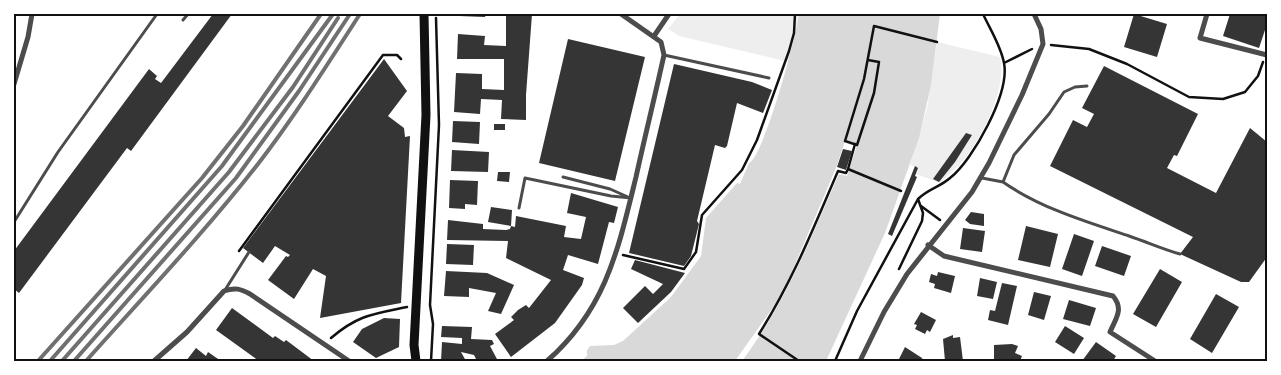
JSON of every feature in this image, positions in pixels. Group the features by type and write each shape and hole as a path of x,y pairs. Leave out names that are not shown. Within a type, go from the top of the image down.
{"main road":[{"path":"416,361 414,345 426,114 424,14"},
{"path":"409,361 414,345"}],"street":[{"path":"14,84 28,37 32,14"},
{"path":"547,361 572,336 590,313 607,281 631,198 664,55 663,46 654,36 621,14"},
{"path":"654,36 669,14"},
{"path":"860,361 899,287 928,245 966,201 982,178 1022,95 1042,44 1041,29 1034,14"},
{"path":"1207,14 1200,38 1266,56"},
{"path":"928,245 944,256 1113,296 1119,304 1119,312 1110,332 1155,361"},
{"path":"154,361 187,332 224,291 232,288 241,289 350,361"}],"lane":[{"path":"14,222 58,152 157,14"},
{"path":"182,20 188,14"},
{"path":"664,55 769,78"},
{"path":"1003,182 1014,155 1031,132 1049,114 1064,92 1075,87 1087,86"},
{"path":"563,177 610,189 631,198"},
{"path":"519,208 525,178 611,196 631,198"},
{"path":"982,178 1003,182 1018,192 1069,215 1158,248 1180,254"},
{"path":"224,291 249,252"}],"path":[{"path":"431,361 433,324 430,305 439,125 436,14"},
{"path":"616,253 684,269 696,252 702,215 742,170 757,140 789,51 794,33 795,14"},
{"path":"835,361 862,302 918,199 927,191 951,178 969,157 1000,96 1004,63 983,14"},
{"path":"855,144 845,140 868,60 874,26 937,42"},
{"path":"1004,63 1042,44 1090,49 1127,64 1189,97 1223,99 1245,92 1258,76 1266,56"},
{"path":"240,267 234,261 241,246 383,55 397,55 401,59"},
{"path":"799,361 758,334 782,297 793,275 838,171 846,173 848,170 855,144 857,145 874,93 879,62 868,60"},
{"path":"848,170 901,191"},
{"path":"899,287 896,275 922,221 921,206 918,199"},
{"path":"921,206 938,218"},
{"path":"324,344 346,325 364,316 416,306"}],"shaded area":[{"path":"680,14 799,14 797,33 789,62 679,36 668,29"},
{"path":"799,14 940,14 931,85 919,138 885,233 826,361 742,361 785,293 839,174 847,176 857,145 845,141 836,168 782,295 735,361 581,361 587,356 587,350 590,346 614,345 623,341 671,297 701,256 706,218 737,183 740,184 749,163 763,140 779,94"},
{"path":"937,42 1000,57 1001,69 997,96 986,124 962,161 940,183 916,174 918,168 910,165 927,109"}],"building":[{"path":"213,14 232,14 131,151 127,148 19,293 14,289 14,251 149,69 157,76 155,79 161,83"},
{"path":"459,14 486,14 485,17 459,16"},
{"path":"496,14 532,14 526,120 501,119 502,100 481,99 480,114 454,112 456,73 482,74 482,89 504,90 504,59 457,59 458,34 485,36 484,45 506,46 506,16"},
{"path":"1134,14 1167,24 1157,57 1124,47"},
{"path":"1230,14 1267,14 1267,24 1259,48 1223,36"},
{"path":"568,39 645,57 615,181 539,163"},
{"path":"384,59 407,91 388,116 404,128 405,137 410,136 401,303 320,318 326,276 313,269 294,299 268,280 286,256 290,255 275,246 263,263 243,248"},
{"path":"674,64 752,82 772,90 763,113 737,103 727,146 725,148 715,145 697,221 699,224 691,256 684,266 629,253"},
{"path":"1104,66 1198,114 1177,156 1174,155 1167,168 1216,193 1250,128 1267,142 1267,257 1249,282 1241,282 1180,254 1193,237 1050,166 1073,120 1087,127 1094,114 1082,108"},
{"path":"453,121 480,122 479,144 452,142"},
{"path":"494,124 505,124 505,130 494,130"},
{"path":"966,133 972,135 955,162 939,182 933,179"},
{"path":"843,149 852,151 846,170 837,167"},
{"path":"452,150 489,152 488,172 451,171"},
{"path":"915,166 918,168 915,176 917,177 892,236 888,234"},
{"path":"498,172 510,172 509,182 497,181"},
{"path":"450,180 478,181 477,205 465,204 465,209 449,208"},
{"path":"571,193 618,207 614,223 609,222 598,264 568,255 563,270 584,278 582,285 555,323 511,357 495,334 514,320 511,317 518,310 526,305 529,308 551,280 506,258 508,241 447,240 448,220 483,224 483,229 506,230 510,229 511,226 515,227 516,216 566,226 564,237 581,239 586,217 567,213"},
{"path":"491,207 512,210 511,226 488,222"},
{"path":"971,212 984,214 984,226 970,224 965,220"},
{"path":"1026,226 1058,234 1050,267 1018,260"},
{"path":"963,228 985,231 982,252 960,249"},
{"path":"1074,234 1094,241 1082,276 1062,269"},
{"path":"447,244 474,245 473,265 446,264"},
{"path":"1102,246 1131,256 1124,276 1095,266"},
{"path":"635,260 685,273 671,292 638,323 623,308 645,286 653,294 663,284 631,269"},
{"path":"1160,269 1182,282 1156,327 1133,314"},
{"path":"446,271 487,273 514,285 501,314 488,311 496,293 469,288 469,297 444,296"},
{"path":"938,272 955,276 951,293 934,288 935,284 929,282 931,274 937,276"},
{"path":"980,278 997,282 993,299 977,296"},
{"path":"1002,283 1017,286 1008,325 988,320 990,310 995,311"},
{"path":"1034,292 1051,296 1044,320 1028,315"},
{"path":"1216,294 1239,307 1212,353 1190,339"},
{"path":"1069,300 1096,308 1090,326 1063,319"},
{"path":"232,308 273,338 275,336 284,342 286,340 314,361 259,361 216,330"},
{"path":"921,312 936,320 930,332 927,330 925,334 915,329 917,325 914,324"},
{"path":"384,318 400,319 399,347 376,358 353,342 362,329"},
{"path":"442,326 472,327 471,339 492,340 494,344 490,346 498,361 477,361 474,355 461,352 466,361 441,361 442,342 462,344 462,338 441,337"},
{"path":"1065,326 1084,338 1074,354 1055,342"},
{"path":"953,335 953,338 960,337 963,361 945,361 943,339"},
{"path":"1096,342 1116,356 1113,361 1082,361"},
{"path":"1012,344 1018,346 1015,353 1022,356 1020,361 994,361 994,345"},
{"path":"905,347 922,358 923,361 898,361"},
{"path":"196,348 206,356 208,352 221,361 186,361"}],"railway":[{"path":"38,361 202,178 243,126 321,14"},
{"path":"50,361 222,166 333,14"},
{"path":"74,361 236,178 299,91 350,14"},
{"path":"86,361 195,240 258,164 298,109 360,14"},
{"path":"62,361 229,172 293,87 338,18"}]}
